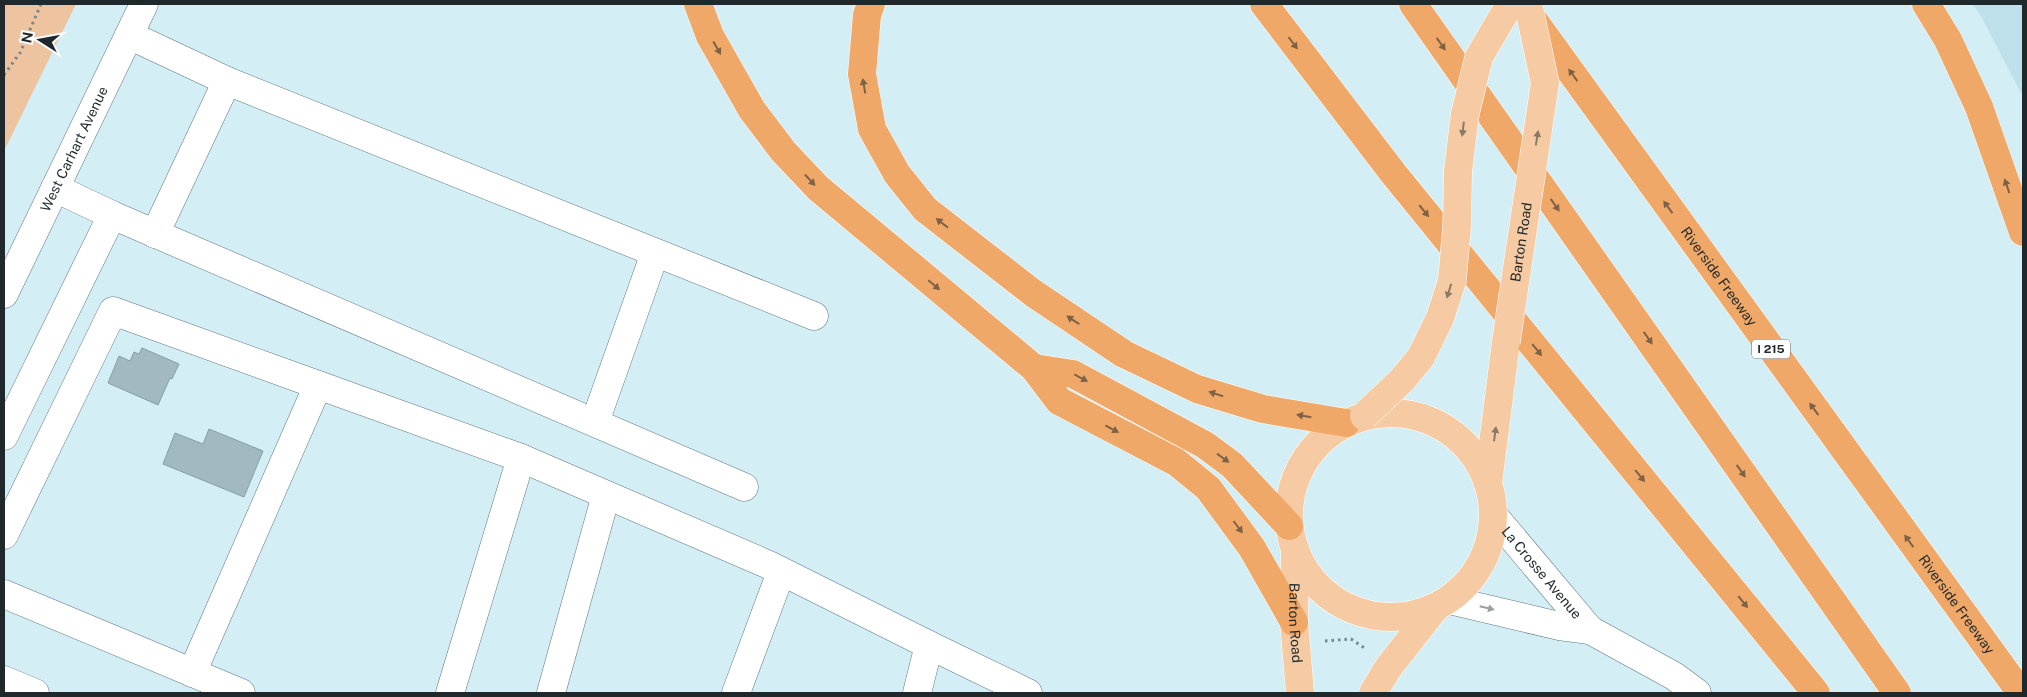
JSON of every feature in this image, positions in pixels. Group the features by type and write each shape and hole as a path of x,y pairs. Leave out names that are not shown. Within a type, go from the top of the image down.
{"highway":[{"path":"698,4 710,36 752,110 783,152 818,188 1034,368 1059,401 1176,462 1208,488 1252,548 1294,622"},
{"path":"871,4 868,15 862,74 872,129 897,174 925,210 1033,293 1124,354 1197,389 1263,409 1355,420"},
{"path":"1264,4 1393,173 1816,693"},
{"path":"1413,4 1897,693"},
{"name":"Riverside Freeway","path":"1522,4 2021,693"},
{"path":"1926,4 1948,40 1979,107 2023,232"},
{"path":"1034,368 1073,374 1205,445 1232,465 1289,526"}],"main road":[{"path":"1442,604 1402,618 1377,617 1353,610 1338,603 1318,587 1303,567 1296,552 1289,526 1290,501 1297,477 1308,455 1326,437 1355,420 1402,380 1422,357 1440,318 1452,281 1457,226 1458,171 1465,114 1479,57 1510,4"},
{"name":"Barton Road","path":"1488,483 1506,342 1546,83 1528,4"},
{"path":"1355,420 1383,413 1402,413 1422,417 1456,435 1470,449 1480,465 1488,483 1494,516 1492,532 1482,563 1473,577 1442,604 1388,668 1373,693"},
{"name":"Barton Road","path":"1296,552 1294,622 1300,693"}],"street":[{"name":"West Carhart Avenue","path":"4,294 144,4"},
{"path":"129,35 226,81 814,316"},
{"path":"155,234 226,81"},
{"path":"55,188 155,234 744,487"},
{"path":"4,436 112,215"},
{"path":"595,422 655,254"},
{"path":"4,535 113,310 521,458 781,572 1028,693"},
{"path":"192,673 318,385"},
{"path":"450,693 521,458"},
{"path":"551,693 606,495"},
{"name":"La Crosse Avenue","path":"1494,516 1590,630 1674,676 1697,693"},
{"path":"736,693 781,572"},
{"path":"4,594 241,693"},
{"name":"La Crosse Avenue","path":"1442,604 1590,630"},
{"path":"916,693 929,646"},
{"path":"4,680 35,693"}],"path":[{"path":"4,75 20,53 41,4"},
{"path":"1323,641 1351,639 1366,649"}],"shaded area":[{"path":"4,4 76,4 4,151"},
{"path":"1973,4 2023,4 2023,97 1982,18"}],"building":[{"path":"142,348 179,364 172,379 170,378 158,405 108,383 119,356 130,361 134,352 139,354"},
{"path":"209,429 263,451 244,497 163,464 175,433 203,444"}]}
